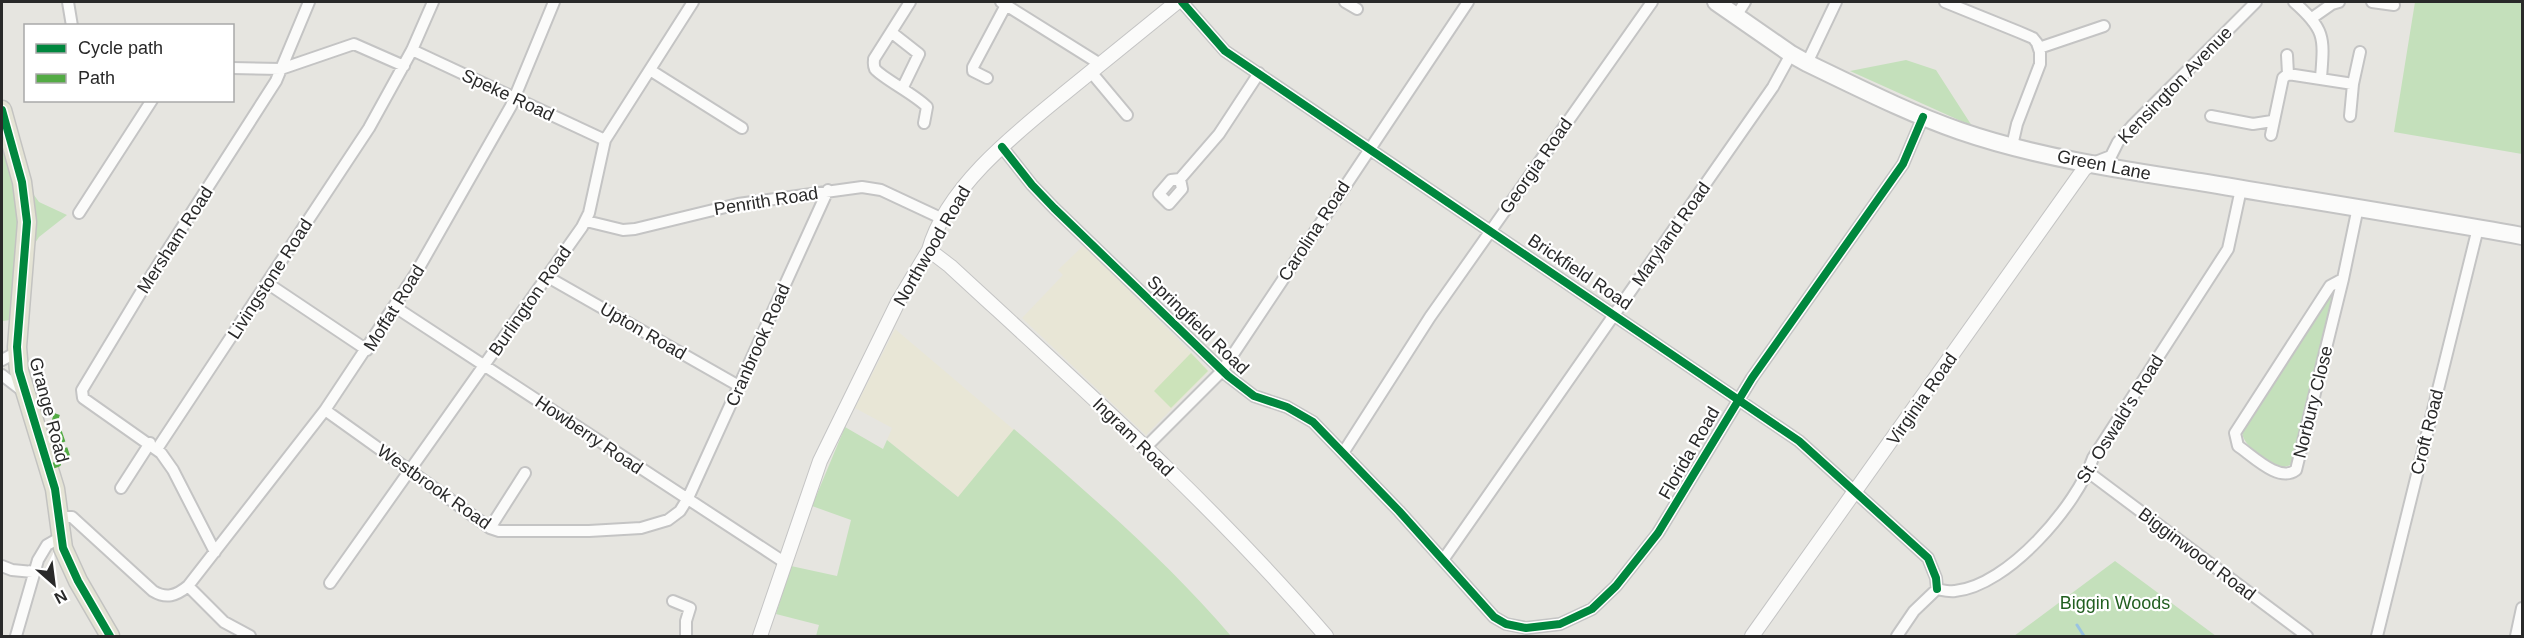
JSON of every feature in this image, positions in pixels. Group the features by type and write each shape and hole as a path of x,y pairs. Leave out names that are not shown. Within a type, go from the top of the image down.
{"main road":[{"name":"Green Lane","path":"1716,2 1741,9 1791,54 1807,63 1923,117 1962,132 2012,146 2092,163 2523,236"},
{"name":"Grange Road","path":"2,110 22,182 27,222 10,356 25,392 55,489 61,537 78,581 110,636"}],"street":[{"path":"68,2 72,24"},
{"name":"Mersham Road","path":"154,446 83,398 82,390 281,69 309,2"},
{"name":"Livingstone Road","path":"121,488 154,446 267,283 369,128 404,66 433,2"},
{"name":"Moffat Road","path":"188,586 325,410 395,307 470,181 514,98 554,2"},
{"name":"Burlington Road","path":"330,583 586,221 605,140 693,2"},
{"path":"910,2 874,59 874,64 878,72 903,87 927,107 924,123"},
{"name":"Northwood Road","path":"760,636 825,448 898,302 929,250 944,219 976,173 1002,147 1178,2"},
{"name":"Brickfield Road","path":"1182,2 1217,45 1799,441 1928,558 1933,567 1936,589"},
{"path":"1345,2 1357,9"},
{"name":"Carolina Road","path":"1145,448 1222,370 1468,2"},
{"name":"Georgia Road","path":"1343,453 1402,359 1652,2"},
{"path":"1807,63 1836,2"},
{"path":"1945,2 2033,38 2039,48 2040,64 2017,124 2012,146"},
{"name":"Kensington Avenue","path":"2092,163 2111,156 2118,142 2132,126 2256,2"},
{"path":"2294,2 2312,18 2324,43 2321,78"},
{"path":"2312,18 2332,4 2339,2"},
{"path":"2372,2 2394,5"},
{"path":"987,78 973,71 973,67 1004,3 1096,68 1127,115"},
{"path":"2039,48 2104,26"},
{"path":"891,32 919,54 903,87"},
{"path":"234,68 281,69 354,44 404,66"},
{"name":"Speke Road","path":"412,50 605,140"},
{"path":"2350,116 2353,84 2360,52"},
{"name":"Maryland Road","path":"1443,560 1773,87 1791,54"},
{"path":"2287,55 2288,74"},
{"path":"650,70 742,128"},
{"path":"1180,179 1219,134 1259,74"},
{"path":"2271,135 2272,121 2283,78 2288,74 2353,84"},
{"path":"79,213 151,102"},
{"path":"2211,116 2253,124 2272,121"},
{"name":"Florida Road","path":"1515,631 1568,622 1592,609 1616,586 1658,533 1738,399 1904,165 1923,117"},
{"name":"Springfield Road","path":"1002,147 1032,185 1054,208 1222,370 1254,396 1287,407 1306,417 1343,453 1494,617 1515,631"},
{"name":"Virginia Road","path":"1752,636 2084,169 2092,163"},
{"name":"Penrith Road","path":"586,221 618,229 635,229 728,206 828,190 874,188 944,219"},
{"name":"St. Oswald's Road","path":"1936,589 1953,591 1964,589 1992,577 2013,563 2046,532 2088,472 2093,458 2228,249 2241,189"},
{"name":"Cranbrook Road","path":"687,500 828,190"},
{"name":"Norbury Close","path":"2343,279 2330,286 2235,433 2238,446 2281,475 2290,475 2296,470 2343,279 2358,207"},
{"name":"Croft Road","path":"2377,636 2478,228"},
{"name":"Ingram Road","path":"929,250 950,266 1145,448 1257,559 1326,636"},
{"name":"Upton Road","path":"546,276 739,386"},
{"path":"267,283 367,350"},
{"name":"Howberry Road","path":"395,307 784,562"},
{"path":"2,375 25,392"},
{"name":"Westbrook Road","path":"325,410 490,528 499,531 641,528 668,520 680,511 687,500"},
{"path":"154,446 173,470 215,552"},
{"name":"Bigginwood Road","path":"2088,472 2307,636"},
{"path":"490,528 525,473"},
{"path":"60,517 72,517 160,596 171,596 188,586 224,622 250,636"},
{"path":"16,636 33,572 43,550 61,537"},
{"path":"2,566 12,570 33,572"},
{"path":"1897,636 1914,611 1936,589"},
{"path":"673,601 690,608 686,621 686,636"},
{"path":"2516,636 2523,608"}],"shaded area":[{"path":"1084,245 1209,371 1146,435 1022,318 1063,275 1058,270"},
{"path":"895,329 1060,469 1010,538 887,440 892,428 855,408"}],"green space":[{"path":"2415,2 2522,2 2522,154 2394,132"},
{"path":"1906,60 1936,70 1972,126 1850,71"},
{"path":"2,118 10,143 20,241 10,320 3,321"},
{"path":"31,191 39,202 67,215 39,237 29,252"},
{"path":"2336,290 2294,464 2281,468 2250,447 2243,436 2242,429 2331,293"},
{"path":"1191,353 1208,371 1171,408 1154,391"},
{"path":"845,427 883,449 887,440 958,497 1014,429 1099,503 1154,555 1231,636 816,636 819,625 776,614 791,566 837,576 851,520 812,506"},
{"name":"Biggin Woods","path":"2115,561 2216,636 2014,636"}],"waterway":[{"path":"2077,625 2084,636"}],"marked path":[{"path":"57,414 55,420 69,462"},
{"path":"49,467 58,464 58,442"}],"cycle path":[{"path":"1182,2 1225,51 1799,441 1928,558 1936,578 1937,589"},
{"path":"2,110 22,182 27,222 17,347 19,371 55,489 63,548 78,581 110,636"},
{"path":"1002,147 1032,185 1054,208 1228,376 1254,396 1287,407 1313,422 1399,511 1494,617 1506,624 1526,628 1560,624 1592,609 1616,586 1658,533 1752,378 1903,164 1923,117"}]}
